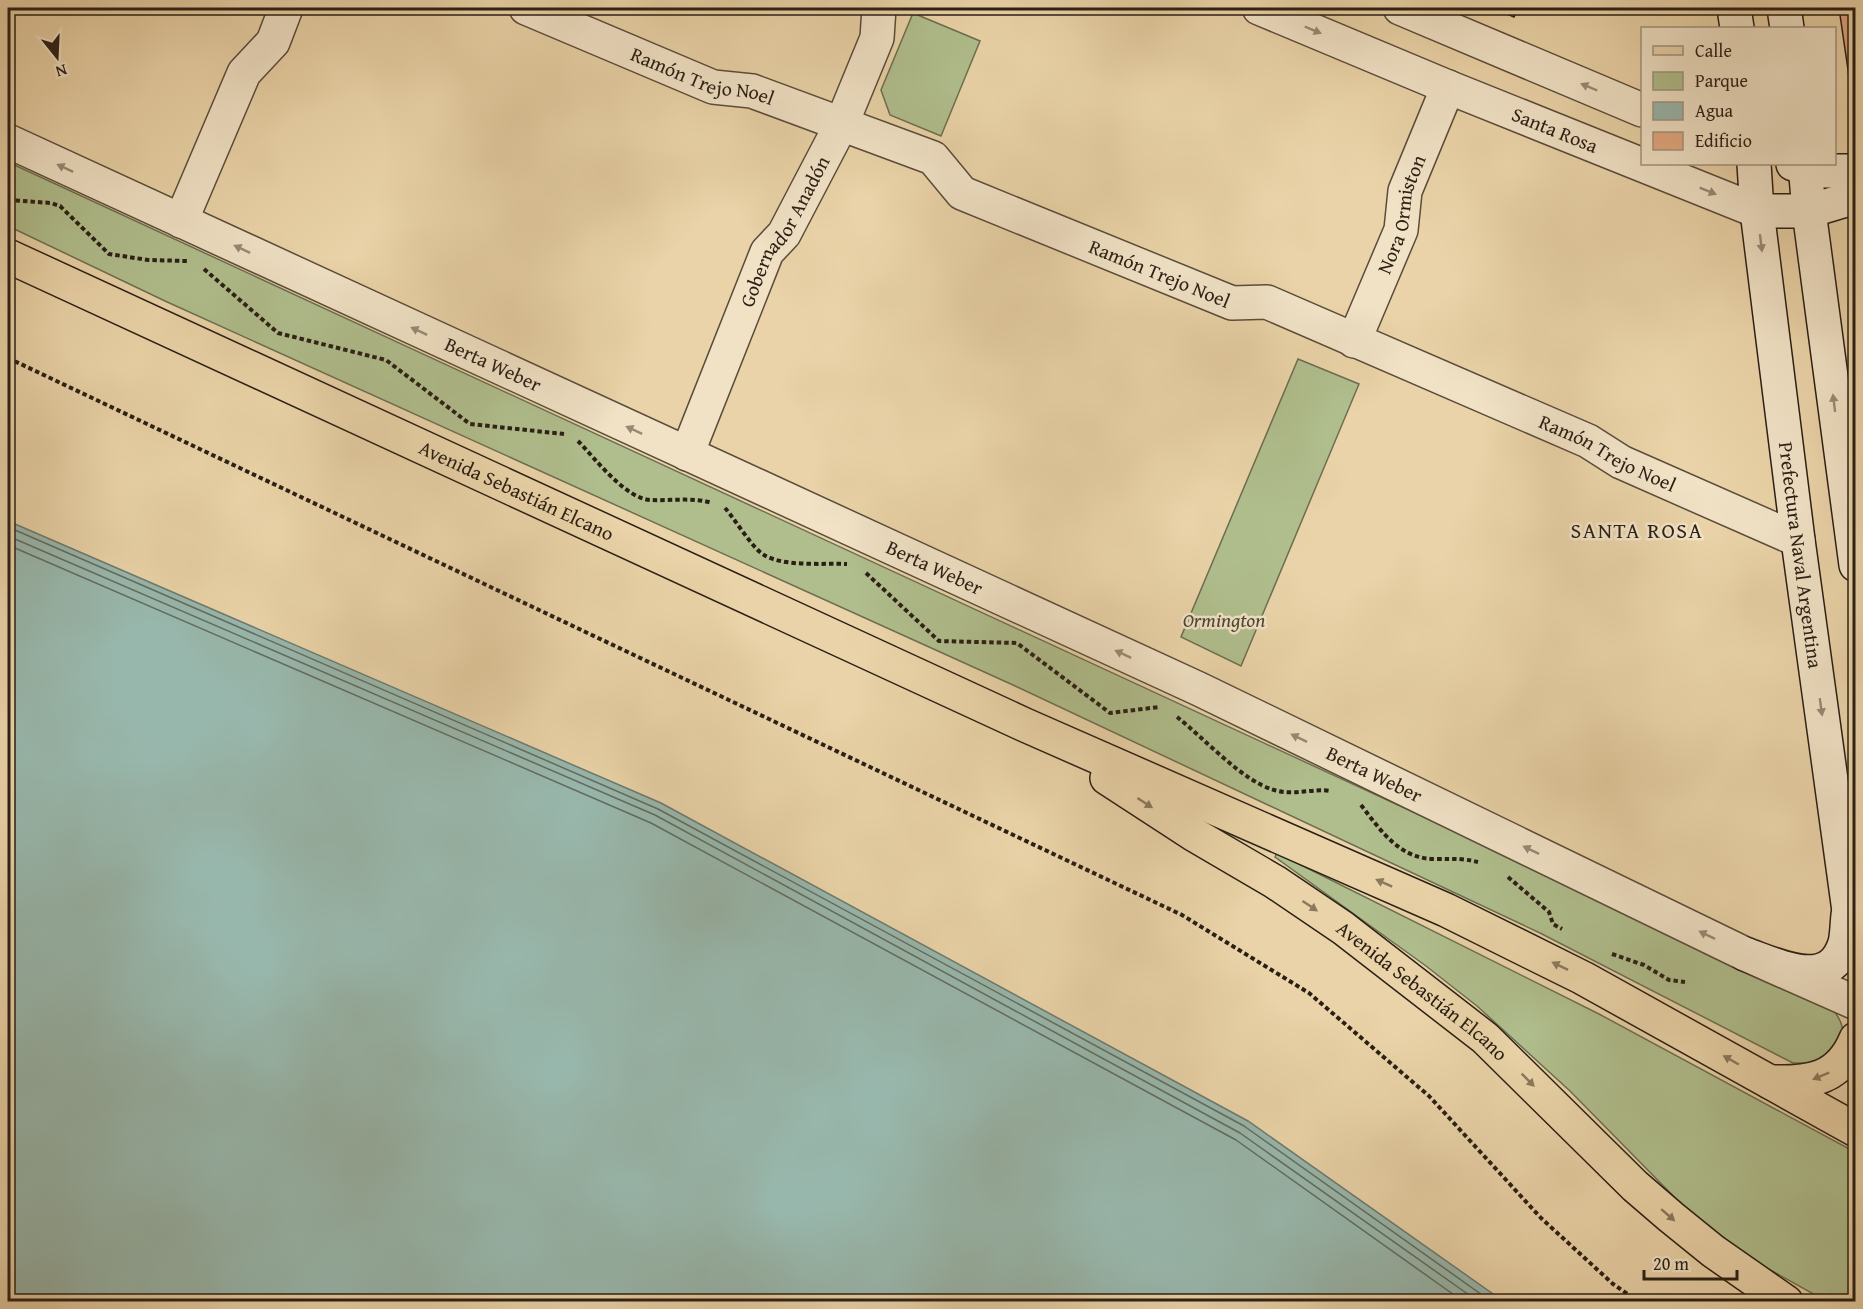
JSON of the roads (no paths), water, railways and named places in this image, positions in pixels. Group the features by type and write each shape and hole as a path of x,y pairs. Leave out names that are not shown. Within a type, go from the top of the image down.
{"main road":[{"name":"Avenida Sebastián Elcano","path":"8,256 1025,725 1446,910 1583,978 1856,1130"},
{"name":"Avenida Sebastián Elcano","path":"1025,725 1193,834 1275,882 1343,928 1485,1038 1635,1186 1671,1217 1713,1251 1786,1302"},
{"path":"1770,1082 1801,1083 1821,1077 1838,1068 1856,1039"}],"street":[{"path":"181,221 244,73 273,42 286,8"},
{"name":"Ramón Trejo Noel","path":"526,8 713,87 752,91 933,158 962,193 1232,303 1267,302 1588,441 1621,462 1798,540"},
{"name":"Gobernador Anadón","path":"687,454 767,252 784,234 842,123 877,38 879,8"},
{"name":"Santa Rosa","path":"1259,8 1641,164"},
{"path":"1400,8 1641,110"},
{"path":"1734,8 1737,27"},
{"path":"1784,8 1787,27"},
{"name":"Nora Ormiston","path":"1354,341 1401,230 1405,191 1448,87"},
{"name":"Berta Weber","path":"8,141 1199,689 1745,954 1856,1004"},
{"name":"Santa Rosa","path":"1642,165 1757,211 1809,211 1854,184"},
{"name":"Prefectura Naval Argentina","path":"1754,165 1757,211 1798,540 1849,911 1856,946"},
{"path":"1802,165 1856,565"},
{"name":"Santa Rosa","path":"1802,165 1825,171 1854,184"},
{"path":"1745,954 1811,974 1826,968 1838,958 1845,943 1849,911"}],"water":[{"path":"8,521 661,803 1248,1121 1503,1301 8,1301"}],"district":[{"name":"SANTA ROSA","path":"1637,530"}],"park label":[{"name":"Ormington","path":"1224,620"}]}
